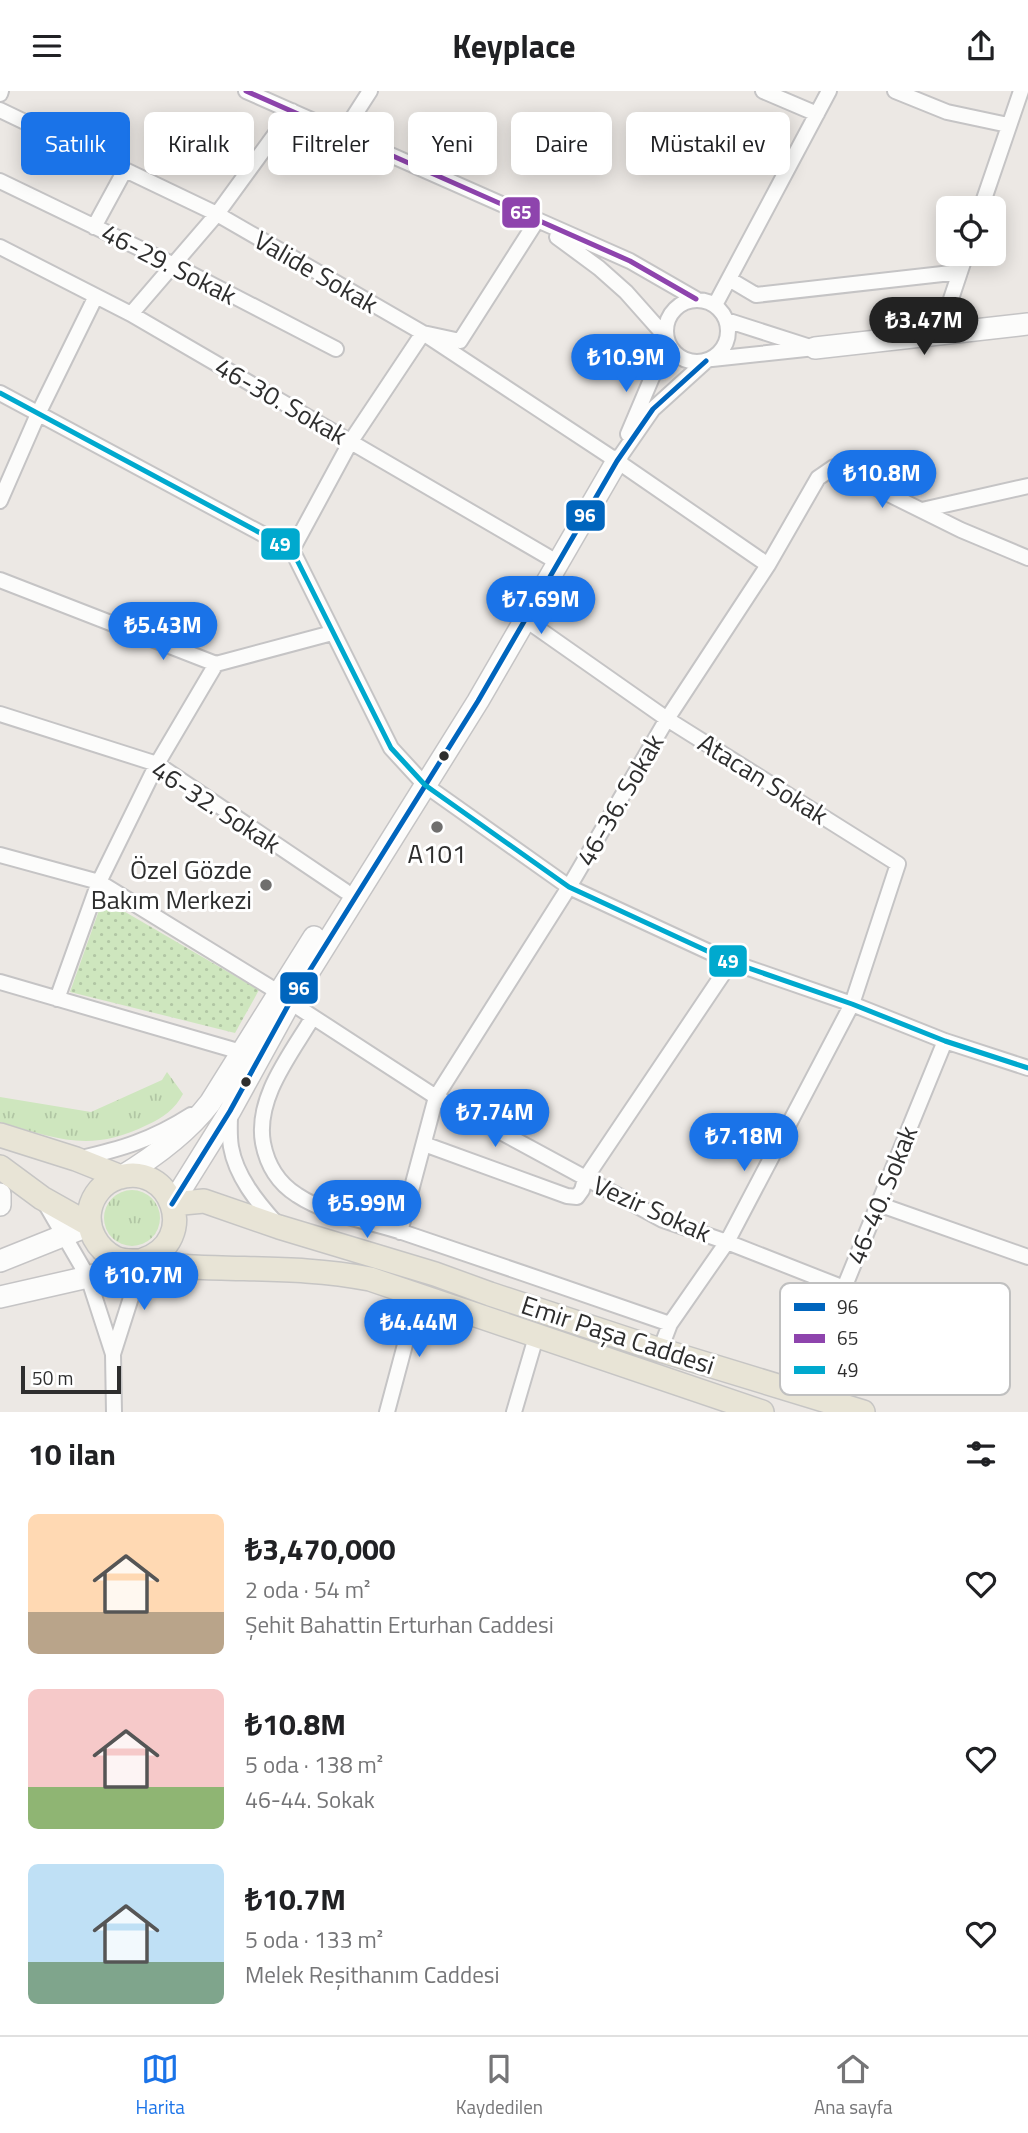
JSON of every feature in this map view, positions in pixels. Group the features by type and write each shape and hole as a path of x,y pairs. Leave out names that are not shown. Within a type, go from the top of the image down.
{"main road":[{"path":"0,1135 76,1159 121,1177"},
{"path":"0,1167 42,1198 89,1225"},
{"path":"135,1176 151,1180 163,1189 173,1204 175,1223 168,1242 157,1253 143,1260 127,1261 108,1254 95,1239 89,1225 90,1208 97,1194 108,1183 121,1177 135,1176"},
{"name":"Emir Paşa Caddesi","path":"173,1204 204,1201 780,1387"},
{"name":"Emir Paşa Caddesi","path":"143,1260 190,1267 256,1267 338,1273 370,1279 752,1411"},
{"name":"Emir Paşa Caddesi","path":"807,1395 863,1412"}],"street":[{"path":"131,314 217,214 292,111 246,91"},
{"path":"356,112 370,91"},
{"path":"762,91 817,114"},
{"path":"715,305 829,91"},
{"path":"895,91 947,112 1008,125"},
{"path":"985,196 1020,91"},
{"name":"Valide Sokak","path":"0,110 21,120"},
{"path":"121,1177 146,1162 180,1135 210,1103 241,1052 284,997 425,785 526,620 617,461 653,409 725,344 728,335 726,320 715,305 696,299 630,261 536,222 394,157"},
{"name":"Valide Sokak","path":"130,172 217,214 423,333 768,565"},
{"path":"94,227 122,175"},
{"name":"46-29. Sokak","path":"0,181 172,264 336,349"},
{"path":"292,550 351,441 423,333 460,341 536,222"},
{"path":"536,222 608,276 626,292 667,339 672,350 682,359 694,362 1028,324"},
{"name":"46-30. Sokak","path":"0,247 131,314 557,562"},
{"path":"939,335 962,266"},
{"path":"729,279 755,295 960,272"},
{"path":"0,501 38,414 96,296"},
{"path":"617,461 667,339 666,325 673,310 686,301 696,299"},
{"path":"726,320 816,348"},
{"path":"0,393 292,550 391,748 425,785 569,887 731,962 852,1004 945,1041 1028,1068"},
{"name":"46-36. Sokak","path":"400,1231 436,1097 569,887 667,719 768,565 818,478 834,467 922,510"},
{"path":"922,510 1028,486"},
{"path":"922,510 961,530 1028,558"},
{"path":"0,580 216,664 332,633"},
{"name":"Atacan Sokak","path":"526,620 667,719 898,864 852,1004"},
{"path":"57,999 99,882 158,764 216,664"},
{"name":"46-32. Sokak","path":"0,714 158,764 345,891"},
{"path":"173,1204 230,1111 284,997 345,891 425,785"},
{"name":"Vezir Sokak","path":"0,855 99,882 284,997 436,1097 585,1179 663,1220 831,1283"},
{"path":"424,1144 567,1196 577,1197 585,1179 731,962"},
{"path":"0,982 241,1052"},
{"path":"660,1350 670,1324 727,1242 852,1004"},
{"path":"313,1017 272,1088 264,1108 261,1124 268,1159 281,1181 300,1197 325,1208 400,1231 670,1324"},
{"name":"46-40. Sokak","path":"846,1283 945,1041"},
{"path":"76,1159 135,1144 167,1130 210,1103"},
{"path":"230,1111 231,1147 238,1170 279,1227"},
{"path":"0,1194 0,1205"},
{"path":"42,1198 88,1277 113,1354 114,1412"},
{"path":"878,1204 1028,1257"},
{"path":"0,1261 89,1225"},
{"path":"0,1297 88,1277 143,1260"},
{"path":"113,1354 143,1260"},
{"path":"387,1412 418,1296"},
{"path":"514,1412 536,1337"}],"green space":[{"path":"103,899 259,990 235,1033 70,992"},
{"path":"167,1072 183,1094 180,1099 163,1116 127,1134 91,1141 74,1140 39,1134 0,1122 0,1097 91,1112 162,1080"},
{"path":"132,1190 143,1192 152,1198 158,1207 158,1229 152,1238 143,1244 132,1246 121,1244 112,1238 106,1229 104,1218 106,1207 112,1198 121,1192"}],"transit line":[{"name":"65","path":"246,91 630,261 696,299"},
{"name":"96","path":"172,1204 230,1111 290,1002 478,701 617,461 653,409 706,361"},
{"name":"49","path":"0,393 292,550 391,748 425,785 569,887 731,962 852,1004 945,1041 1028,1068"}],"place":[{"name":"A101","path":"437,827"},
{"name":"Özel Gözde Bakım Merkezi","path":"266,885"}]}
